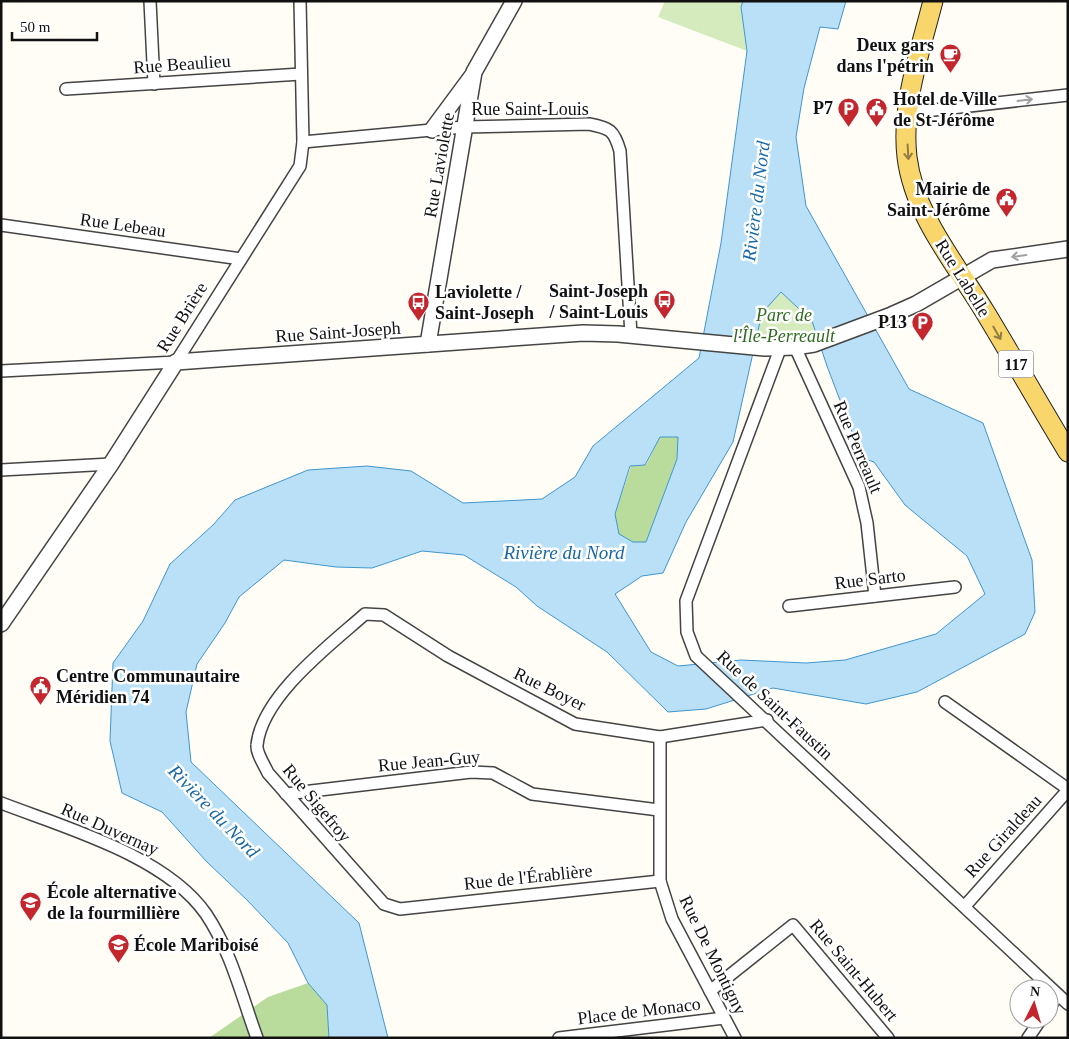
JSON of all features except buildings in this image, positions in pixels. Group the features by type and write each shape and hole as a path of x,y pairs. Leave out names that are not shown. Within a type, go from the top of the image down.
{"main road":[{"name":"Rue Labelle","path":"933,1 915,69 907,113 907,157 916,192 936,235 1068,452"}],"street":[{"path":"150,1 154,84"},
{"name":"Rue Brière","path":"1,624 111,464 294,179 300,166 303,142 300,1"},
{"name":"Rue Laviolette","path":"428,344 474,72 514,1"},
{"path":"432,130 474,72"},
{"name":"Rue Beaulieu","path":"66,89 301,74"},
{"path":"907,113 1068,95"},
{"name":"Rue Saint-Louis","path":"303,142 464,127 589,124 605,127 616,135 620,150 631,335"},
{"name":"Rue Lebeau","path":"1,225 241,259"},
{"path":"787,348 814,344 886,318 916,304 992,260 1068,249"},
{"name":"Rue Saint-Joseph","path":"1,371 176,362 582,333 631,335 765,348 787,348"},
{"name":"Rue Perreault","path":"787,348 860,487 867,522 875,596"},
{"name":"Rue de Saint-Faustin","path":"787,348 686,601 687,632 696,656 746,704 767,720 1041,979"},
{"path":"1,470 111,464"},
{"name":"Rue Sarto","path":"789,606 955,587"},
{"name":"Rue Boyer","path":"365,614 384,615 448,656 575,724 660,736 767,720"},
{"name":"Rue Sigefroy","path":"365,614 304,666 266,716 257,746 268,773 286,794 384,904 400,909"},
{"path":"945,702 1068,790"},
{"name":"Rue De Montigny","path":"660,736 660,881 672,919 735,1038"},
{"name":"Rue Jean-Guy","path":"286,794 471,772 493,774 532,794 659,810"},
{"name":"Rue Giraldeau","path":"965,906 1068,790"},
{"name":"Rue Duvernay","path":"1,803 147,862 182,886 206,914 227,953 257,1038"},
{"name":"Rue de l'Érablière","path":"400,909 660,881"},
{"name":"Rue Saint-Hubert","path":"710,991 793,925 888,1038"},
{"name":"Place de Monaco","path":"559,1038 724,1018"}],"green space":[{"path":"665,1 743,1 741,7 747,51 658,17"},
{"name":"Parc de l'Île-Perreault","path":"781,292 812,321 819,337 795,347 755,343 762,313"},
{"path":"660,437 678,437 677,459 646,543 633,542 619,534 615,514 631,466 646,465"},
{"path":"308,983 327,1005 329,1038 209,1038 268,997"}],"water":[{"name":"Rivière du Nord","path":"743,1 846,1 838,29 820,27 804,88 796,137 806,206 909,389 983,423 1032,560 1035,612 1025,634 917,692 866,704 773,688 706,709 668,712 607,652 537,606 516,587 464,555 422,551 372,568 336,567 284,560 239,597 225,623 197,664 186,712 191,762 359,923 388,1038 329,1038 327,1005 308,983 288,943 207,862 162,812 122,793 110,741 113,663 143,621 170,564 213,525 235,500 308,470 367,466 411,471 463,503 542,499 575,477 593,446 699,358 721,243 747,51 741,7","holes":["781,292 812,321 862,458 874,462 905,505 967,556 985,594 936,634 845,660 806,663 741,660 678,666 651,652 615,594 642,576 663,573 686,522 733,442 762,313","660,437 678,437 677,459 646,542 633,542 619,534 615,514 630,466 645,465"]}],"place":[{"name":"Deux gars dans l'pétrin","path":"950,74"},
{"name":"P7","path":"849,127"},
{"name":"Hotel de Ville de St-Jérôme","path":"877,128"},
{"name":"Mairie de Saint-Jérôme","path":"1006,218"},
{"name":"Saint-Joseph / Saint-Louis","path":"664,320"},
{"name":"Laviolette / Saint-Joseph","path":"419,321"},
{"name":"P13","path":"923,341"},
{"name":"Centre Communautaire Méridien 74","path":"40,705"},
{"name":"École alternative de la fourmillière","path":"31,921"},
{"name":"École Mariboisé","path":"118,964"}]}
